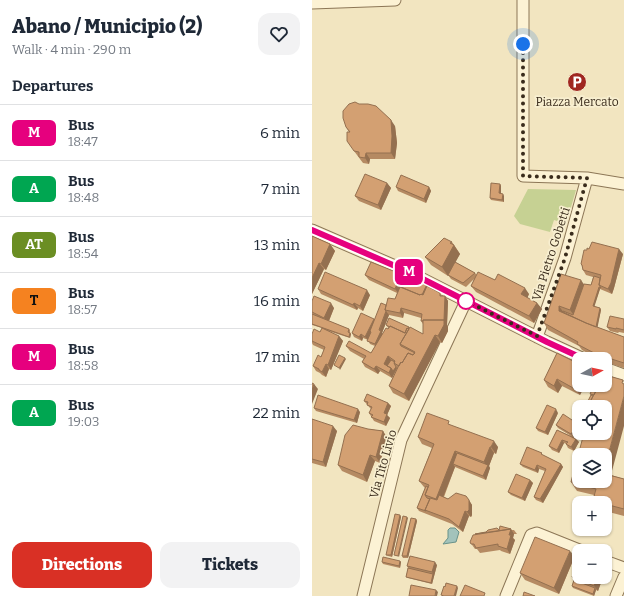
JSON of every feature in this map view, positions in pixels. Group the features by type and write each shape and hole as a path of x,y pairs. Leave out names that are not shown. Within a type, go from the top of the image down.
{"street":[{"path":"312,4 395,0"},
{"path":"523,0 523,176 587,178 624,184"},
{"name":"Via Pietro Gobetti","path":"537,336 565,258 587,178"},
{"path":"312,230 409,272 572,353"},
{"name":"Via Tito Livio","path":"363,596 401,440 466,301"},
{"path":"612,371 624,375"},
{"path":"506,596 531,536 537,533 572,547"},
{"path":"612,564 624,568"},
{"path":"616,596 624,576"}],"green space":[{"path":"528,189 576,190 566,224 554,220 550,232 520,224 514,216"}],"water":[{"path":"450,528 455,528 459,532 456,542 443,544 448,538 448,530"}],"building":[{"path":"355,102 359,104 376,106 391,120 391,153 366,153 365,158 359,157 359,152 354,151 347,141 347,132 350,132 346,127 343,118 343,111 349,104"},
{"path":"365,174 387,183 378,205 355,196"},
{"path":"401,175 429,187 424,199 396,187"},
{"path":"491,183 500,184 499,193 503,194 502,200 490,198"},
{"path":"312,236 330,244 321,264 319,263 312,278"},
{"path":"444,238 452,242 450,243 454,245 442,267 425,257"},
{"path":"592,242 619,249 611,283 608,289 599,285 601,275 583,270 581,264 584,250 587,250 587,248 589,249"},
{"path":"371,262 401,274 395,289 365,275"},
{"path":"455,262 475,273 463,283 448,275"},
{"path":"325,272 367,290 360,306 354,303 353,305 318,289"},
{"path":"478,272 495,280 498,274 525,288 521,294 537,303 529,316 471,286"},
{"path":"561,274 581,280 570,310 559,306 559,311 624,337 624,363 612,359 612,352 592,352 577,344 578,342 544,323"},
{"path":"406,276 427,284 422,295 401,287"},
{"path":"594,276 600,278 599,285 601,288 599,287 593,306 600,308 596,327 563,312 573,315 584,284 591,285"},
{"path":"427,286 440,293 440,296 445,296 444,320 421,321 422,314 401,308 400,313 385,310 388,298 395,299 400,287 423,295"},
{"path":"314,296 331,303 324,318 312,312 312,301"},
{"path":"381,303 386,305 386,311 379,330 381,331 375,344 367,341"},
{"path":"361,313 374,319 365,337 361,334 359,337 352,333"},
{"path":"312,314 349,329 349,337 312,324"},
{"path":"610,316 624,319 624,330 607,327"},
{"path":"389,318 409,327 408,329 407,328 405,333 386,325"},
{"path":"423,320 444,320 444,325 438,336 435,335 404,394 389,386 401,362 402,363 408,353 413,355 415,352 400,344 410,327 423,334"},
{"path":"390,326 405,333 407,328 409,329 400,344 401,346 415,353 413,355 408,353 399,366 388,356 384,364 391,368 389,373 376,366 374,369 362,362 366,356 346,346 349,341 371,353 386,328 388,329"},
{"path":"322,328 339,336 328,365 326,364 322,372 313,366 318,355 321,357 325,347 312,341 312,334 314,329 320,332"},
{"path":"557,353 572,360 572,387 557,379 554,386 544,380"},
{"path":"339,355 345,358 339,368 334,365"},
{"path":"391,360 395,362 396,367 393,371 387,366"},
{"path":"612,377 623,380 624,396 610,448 580,448 582,440 612,440 612,400 591,400 595,392 612,392"},
{"path":"591,392 596,392 594,395 590,394"},
{"path":"367,394 388,403 384,413 387,414 384,422 371,417 373,415 369,413 372,407 367,405 368,402 364,401"},
{"path":"318,395 358,409 354,420 314,408"},
{"path":"591,395 593,396 591,400 588,400"},
{"path":"547,405 556,409 545,432 536,428"},
{"path":"427,413 449,421 448,424 494,441 484,462 455,451 436,499 425,495 429,485 419,481 434,444 418,437"},
{"path":"563,414 572,420 572,433 571,434 556,425"},
{"path":"312,419 333,426 323,462 312,459"},
{"path":"353,425 383,431 376,457 370,455 363,475 338,465 345,435"},
{"path":"557,430 572,437 572,440 575,440 571,447 566,444 568,442 562,440 557,450 549,446"},
{"path":"527,447 542,453 541,454 561,464 540,499 534,497 546,469 537,465 535,470 520,464"},
{"path":"457,453 488,465 483,476 453,464"},
{"path":"516,474 530,480 522,498 508,492"},
{"path":"612,476 624,479 624,509 612,506 612,496 594,496 596,489 592,488 612,488"},
{"path":"426,486 428,487 425,495 430,499 425,510 426,511 417,508"},
{"path":"456,493 466,496 469,500 469,510 467,512 465,511 459,527 449,519 425,510 430,498 437,500 439,495 448,499"},
{"path":"395,514 400,515 391,555 386,555"},
{"path":"403,516 407,517 398,556 394,555"},
{"path":"411,518 416,519 407,556 402,556"},
{"path":"500,526 511,529 475,534 497,528 499,530"},
{"path":"511,529 507,549 498,546 498,544 476,548 474,544 471,544 470,542 473,535"},
{"path":"535,537 570,551 554,588 520,573"},
{"path":"410,556 435,562 432,572 407,566"},
{"path":"383,557 400,561 399,566 382,562"},
{"path":"408,568 433,574 431,583 406,577"},
{"path":"446,583 457,586 454,596 441,595"},
{"path":"573,584 584,584 595,588 593,594 572,586"},
{"path":"411,585 436,590 435,596 409,596"},
{"path":"465,585 485,593 484,596 460,596"},
{"path":"524,592 535,596 523,596"}],"bus line":[{"name":"M","path":"312,230 409,272 572,353"}],"place":[{"name":"Piazza Mercato","path":"577,82"}],"route":[{"path":"466,301 537,336 565,258 587,178 523,176 523,44"}]}
